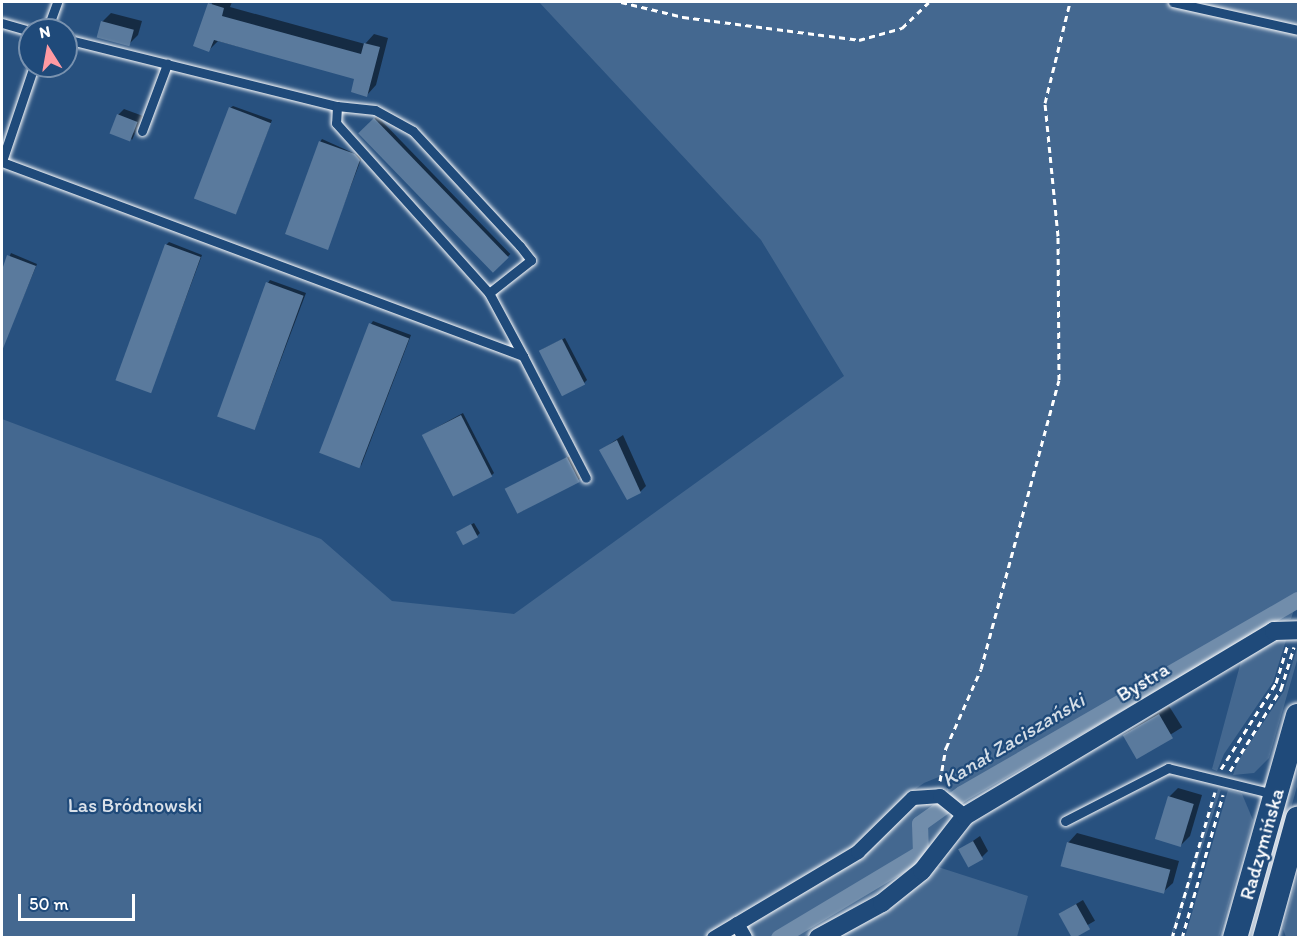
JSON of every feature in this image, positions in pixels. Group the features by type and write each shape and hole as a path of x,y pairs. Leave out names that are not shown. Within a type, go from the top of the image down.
{"main road":[{"name":"Radzymińska","path":"1235,938 1299,716"},
{"name":"Radzymińska","path":"1265,938 1299,818"}],"street":[{"name":"Bystra","path":"818,938 882,903 922,871 950,804 1274,631 1299,630"},
{"path":"714,938 858,852 913,798 950,804"},
{"path":"737,924 745,938"}],"lane":[{"path":"51,18 57,2"},
{"path":"1173,2 1299,30"},
{"path":"2,23 18,27"},
{"path":"78,42 337,106 375,110 412,131 531,260 489,292"},
{"path":"142,131 167,64"},
{"path":"30,78 2,161 523,356"},
{"path":"337,106 336,123 489,292 586,478"},
{"path":"1065,821 1168,768 1276,794"}],"path":[{"path":"621,2 683,17 859,40 903,28 929,2"},
{"path":"950,804 939,768 981,669 1059,380 1058,236 1045,103 1070,2"}],"green space":[{"name":"Las Bródnowski","path":"539,2 1298,2 1298,597 1291,619 1268,627 972,803 957,802 947,793 946,774 924,783 911,792 910,806 932,798 942,805 917,824 920,851 775,937 2,937 2,419 321,539 392,601 514,614 844,376 761,240"},
{"path":"1288,634 1273,682 1224,754 1217,771 1212,769 1243,654"},
{"path":"1298,645 1298,657 1269,758 1254,773 1233,775 1238,761 1284,691"},
{"path":"1298,752 1298,783 1261,914 1253,937 1246,938"},
{"path":"1218,789 1221,790 1173,936 1170,935"},
{"path":"1228,790 1242,794 1253,820 1219,937 1185,937"},
{"path":"945,808 952,822 925,857 893,884 804,937 785,938 923,855 927,847 922,825"},
{"path":"935,866 1028,896 1017,937 836,938 888,911"},
{"path":"1298,873 1298,937 1286,937 1283,929"}],"building":[{"path":"208,3 224,8 222,16 361,54 364,43 380,47 367,97 351,92 354,79 214,40 209,52 193,46"},
{"path":"101,21 134,30 129,46 97,37"},
{"path":"229,107 271,123 236,215 194,198"},
{"path":"117,114 138,122 130,141 109,134"},
{"path":"374,118 509,258 493,273 358,133"},
{"path":"319,141 355,154 360,160 328,250 285,234"},
{"path":"165,244 201,257 151,393 115,380"},
{"path":"7,255 36,266 2,351 2,270"},
{"path":"266,282 304,296 255,430 217,416"},
{"path":"369,323 409,338 359,468 319,453"},
{"path":"562,339 585,384 562,396 539,351"},
{"path":"461,415 492,476 453,496 422,435"},
{"path":"617,440 641,493 627,500 599,450"},
{"path":"567,457 580,482 517,514 505,489"},
{"path":"471,524 478,537 463,545 456,532"},
{"path":"1159,714 1173,738 1137,759 1123,735"},
{"path":"1168,796 1194,804 1181,847 1155,839"},
{"path":"973,841 983,859 968,868 958,849"},
{"path":"1067,842 1170,870 1164,894 1061,866"},
{"path":"1076,904 1090,929 1072,938 1059,914"}],"waterway":[{"name":"Kanał Zaciszański","path":"779,938 921,853 920,824 962,794 1298,600"}]}
